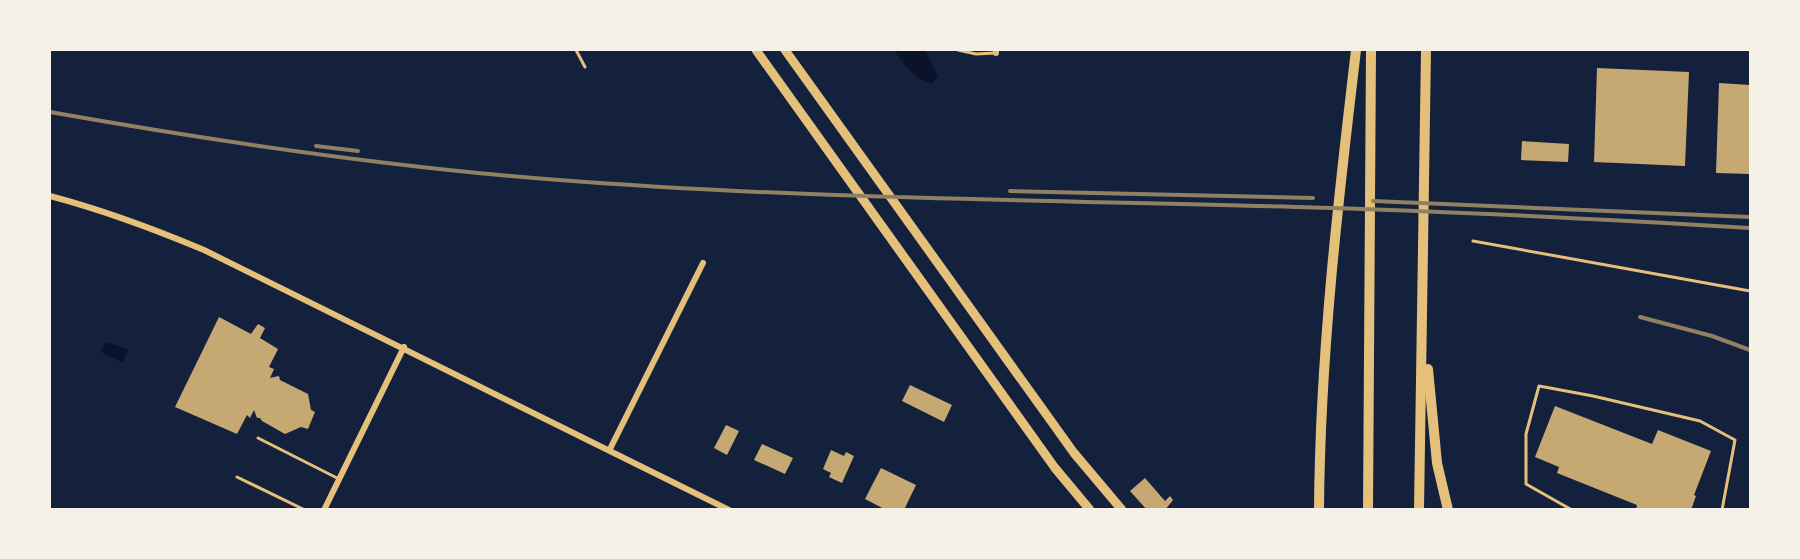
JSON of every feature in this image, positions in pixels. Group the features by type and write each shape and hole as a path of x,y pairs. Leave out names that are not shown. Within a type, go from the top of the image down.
{"highway":[{"path":"1319,510 1319,436 1330,299 1356,50"},
{"path":"1368,510 1371,50"},
{"path":"1419,510 1426,50"},
{"path":"1423,303 1437,463 1448,510"}],"main road":[{"path":"756,50 1055,468 1090,510"},
{"path":"785,50 1074,453 1122,510"}],"street":[{"path":"50,196 150,228 204,250 610,449 729,510"},
{"path":"610,449 703,263"},
{"path":"324,510 404,347"}],"lane":[{"path":"576,50 585,67"},
{"path":"958,50 976,54 996,51"},
{"path":"1473,241 1750,291"},
{"path":"1572,510 1526,484 1526,434 1539,386 1593,396 1700,422 1735,440 1722,510"},
{"path":"258,438 339,479"},
{"path":"237,477 305,510"}],"water":[{"path":"894,50 925,50 938,76 933,83 915,76"},
{"path":"105,342 128,349 123,363 101,352"}],"building":[{"path":"1597,68 1689,72 1685,166 1594,162"},
{"path":"1719,83 1750,85 1750,174 1716,173"},
{"path":"1522,141 1569,144 1568,162 1521,160"},
{"path":"219,317 251,334 258,324 265,328 260,338 278,349 269,367 274,369 270,378 279,376 280,380 308,394 311,410 315,412 308,429 301,427 285,434 257,418 254,410 250,418 247,415 237,434 175,407"},
{"path":"910,385 952,405 944,422 902,401"},
{"path":"1555,406 1652,444 1658,430 1711,451 1694,495 1696,496 1691,510 1636,510 1637,505 1557,473 1559,467 1535,457"},
{"path":"726,425 739,431 727,455 714,448"},
{"path":"762,444 793,458 785,474 754,460"},
{"path":"831,450 844,456 846,452 854,456 842,483 829,477 831,473 823,469"},
{"path":"881,468 916,485 904,510 886,510 865,499"},
{"path":"1145,478 1165,501 1170,496 1173,500 1165,510 1147,510 1130,491"}],"railway":[{"path":"50,112 367,161 559,180 836,195 1410,211 1750,228"},
{"path":"316,146 358,151"},
{"path":"1010,191 1313,198"},
{"path":"1373,201 1750,217"},
{"path":"1640,317 1712,336 1750,350"}]}
